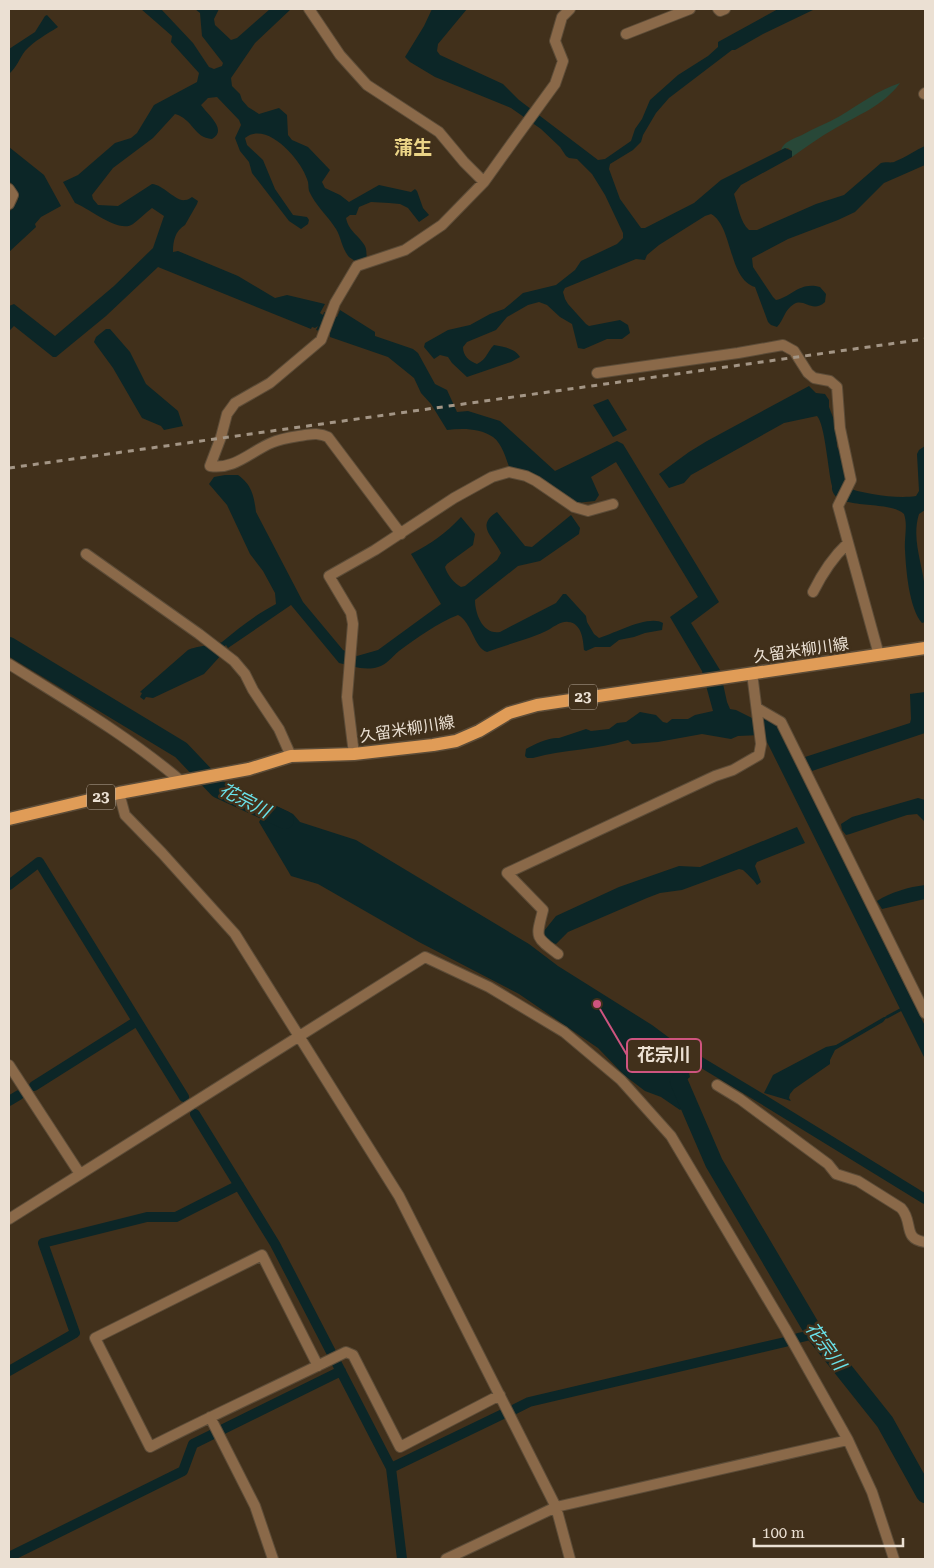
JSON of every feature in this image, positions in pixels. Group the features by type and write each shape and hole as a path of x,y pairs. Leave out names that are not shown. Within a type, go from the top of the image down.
{"main road":[{"name":"久留米柳川線","path":"9,819 119,793 249,769 291,756 354,754 456,741 509,713 537,705 925,648"}],"street":[{"path":"309,9 340,55 367,85 440,132 464,162 484,182"},
{"path":"401,534 328,437 321,433 284,438 270,443 239,462 220,468 210,466 227,414 235,403 270,383 321,340 335,303 357,266 405,250 428,235 442,225 484,182 555,84 563,61 554,41 562,18 570,9"},
{"path":"626,34 690,9"},
{"path":"718,9 720,11 725,9"},
{"path":"9,189 12,195 9,204"},
{"path":"597,373 729,355 783,345 794,351 808,373 814,378 830,381 838,387 840,428 851,480 838,506 879,656"},
{"path":"354,754 347,697 352,642 351,613 329,576 401,534 454,498 492,477 509,472 526,476 536,481 574,507 588,511 613,504"},
{"path":"813,592 820,577 834,557 847,544"},
{"path":"86,554 234,661 245,674 253,690 279,729 291,756"},
{"path":"9,664 188,780"},
{"path":"558,954 540,940 537,934 543,910 507,873 698,784 733,770 759,755 761,744 752,673"},
{"path":"757,708 780,722 925,1013"},
{"path":"119,793 125,815 235,934 399,1196 556,1507 570,1559"},
{"path":"9,1219 425,957 489,987 564,1032 621,1080 671,1136 848,1440 872,1492 894,1559"},
{"path":"9,1065 80,1174"},
{"path":"717,1085 740,1099 820,1158 836,1174 858,1181 901,1208 907,1214 910,1233 914,1239 925,1242"},
{"path":"318,1366 262,1255 95,1338 150,1447 210,1416 318,1366 346,1352 353,1355 400,1447 500,1396"},
{"path":"210,1416 255,1506 273,1559"},
{"path":"446,1559 556,1507 848,1440"}],"green space":[{"path":"900,83 878,104 829,132 792,157 792,151 788,148 781,150 790,141 835,119 877,93"}],"water":[{"path":"141,9 161,9 193,43 209,67 214,69 222,66 223,63 202,36 200,13 195,9 219,9 214,19 215,25 231,40 237,38 270,9 291,9 255,43 231,78 232,86 240,94 248,107 259,114 279,108 287,115 288,135 292,140 308,147 330,170 322,182 325,188 340,195 349,202 379,185 411,192 415,189 423,208 429,215 419,222 408,208 400,204 371,202 359,207 356,215 350,215 346,218 351,230 366,248 367,258 358,263 347,254 336,229 309,191 308,180 304,171 291,153 273,138 263,134 254,134 245,138 247,145 263,160 275,189 293,215 307,217 309,220 308,224 301,229 289,221 252,173 249,162 240,151 235,138 241,125 239,120 217,97 208,98 201,105 217,127 218,131 212,139 201,135 186,120 175,114 153,138 113,168 92,195 93,199 98,205 118,206 152,184 161,187 181,200 187,200 192,197 198,201 197,204 185,225 177,233 173,252 178,251 238,276 275,298 287,295 325,304 320,313 323,315 324,312 337,317 340,310 375,332 375,336 413,349 418,353 435,384 447,390 457,412 468,411 500,421 555,471 617,441 623,444 719,602 691,623 720,670 730,709 752,718 761,717 776,724 925,1026 925,1059 766,740 761,735 738,736 731,739 702,734 658,742 632,744 628,740 605,746 533,758 525,756 526,749 542,741 559,738 586,729 591,731 609,729 617,723 626,722 640,712 656,715 663,722 667,723 672,719 688,719 695,715 713,711 702,671 670,617 698,597 616,462 591,477 599,495 595,501 576,503 537,477 510,469 499,443 488,434 471,429 447,430 431,404 421,393 414,378 388,357 330,337 330,334 316,330 318,326 311,329 158,267 106,316 56,357 53,357 14,326 9,331 9,306 14,304 55,336 114,286 153,248 164,216 152,208 133,224 120,226 75,203 63,182 78,175 115,143 131,138 137,133 154,105 197,82 199,73 171,42 172,36"},
{"path":"432,9 467,9 438,44 437,51 440,55 503,84 519,100 598,160 605,159 631,141 650,100 678,75 708,56 718,47 718,42 778,9 815,9 732,50 669,98 656,113 641,142 633,150 610,164 609,169 620,199 641,228 645,228 694,203 721,180 785,148 792,151 792,157 741,185 734,194 741,218 749,230 757,230 816,204 844,195 881,163 894,162 925,146 925,165 884,183 855,212 788,239 752,258 753,267 776,300 807,286 820,287 826,294 825,302 816,307 802,303 794,304 788,309 777,327 768,322 755,287 746,282 740,274 723,229 718,220 711,214 659,245 647,255 645,260 636,259 565,288 563,292 568,304 589,326 620,320 628,325 630,333 622,339 607,339 584,349 578,348 572,324 560,317 547,305 539,302 528,305 507,317 496,330 467,342 463,347 467,358 477,364 485,358 494,345 512,350 520,357 511,362 467,377 448,357 440,355 434,359 424,347 425,343 448,330 470,325 504,309 523,293 556,285 575,270 581,261 617,244 623,238 623,233 605,195 592,174 577,159 566,156 560,147 541,129 511,108 435,77 405,57"},
{"path":"47,15 58,27 29,47 9,74 9,49 35,32"},
{"path":"9,147 44,175 61,206 41,217 35,224 36,227 9,252 9,212 18,200 18,193 9,181"},
{"path":"106,329 110,329 130,352 146,384 178,411 183,426 164,430 161,426 142,418 113,368 94,342 96,337"},
{"path":"809,386 816,393 825,394 829,400 829,407 836,425 837,447 842,454 846,476 845,487 880,495 916,496 919,491 917,454 925,446 925,510 919,514 916,533 924,580 925,622 922,623 911,599 905,558 906,523 904,514 886,507 850,502 840,499 834,494 822,428 817,416 784,423 691,475 684,483 669,488 659,474 707,441"},
{"path":"608,399 627,430 613,437 593,405"},
{"path":"238,475 249,487 256,512 303,602 343,650 357,656 378,650 441,604 411,554 438,538 461,517 475,534 473,545 445,567 456,584 461,587 465,586 497,560 501,553 486,527 487,522 497,512 525,546 532,547 571,515 580,528 579,534 540,561 518,566 475,600 478,617 489,630 500,632 556,603 563,594 566,594 586,616 587,622 594,634 599,638 649,621 663,623 662,630 619,640 610,647 595,647 586,651 584,650 579,629 573,623 566,622 535,636 487,652 479,646 467,623 458,615 442,622 420,636 384,664 373,668 363,668 339,663 291,605 228,648 226,645 221,649 223,653 204,674 153,698 146,697 144,700 140,697 142,693 140,692 188,650 222,642 254,617 276,604 275,593 263,571 250,554 227,505 209,484 214,477"},
{"path":"925,692 925,733 812,771 805,757 910,723 910,694"},
{"path":"918,798 925,800 925,822 917,814 907,815 846,835 842,830 841,824 852,817"},
{"path":"270,803 293,814 300,822 356,840 529,944 558,966 652,1025 683,1048 690,1077 684,1082 692,1100 680,1110 661,1097 645,1091 624,1075 598,1048 519,994 419,942 318,884 291,876 259,822"},
{"path":"797,827 805,843 757,862 755,866 761,882 757,885 743,870 739,869 682,890 660,893 647,898 568,932 556,944 549,941 545,936 544,931 556,916 619,887 679,866 700,867"},
{"path":"925,885 925,899 882,909 877,901 900,890"},
{"path":"887,1017 883,1022 835,1050 830,1064 794,1089 789,1098 791,1101 764,1093 773,1075 826,1047 836,1045"}],"waterway":[{"name":"花宗川","path":"9,646 181,750 218,789 285,820"},
{"path":"9,885 39,862 184,1097"},
{"path":"887,1017 900,1010"},
{"path":"34,1086 137,1021"},
{"path":"674,1046 925,1199"},
{"name":"花宗川","path":"679,1082 714,1163 815,1334 885,1422 925,1494"},
{"path":"9,1101 19,1095"},
{"path":"195,1114 275,1244 331,1352"},
{"path":"9,1371 75,1333 43,1243 147,1217 176,1217 239,1185"},
{"path":"798,1338 815,1334"},
{"path":"515,1409 529,1402 785,1342"},
{"path":"335,1360 391,1468 505,1413"},
{"path":"9,1557 183,1471 193,1444 341,1371"},
{"path":"391,1468 402,1559"}],"railway":[{"path":"9,468 925,339"}],"place":[{"name":"花宗川","path":"597,1004"}],"district":[{"name":"蒲生","path":"413,147"}]}
